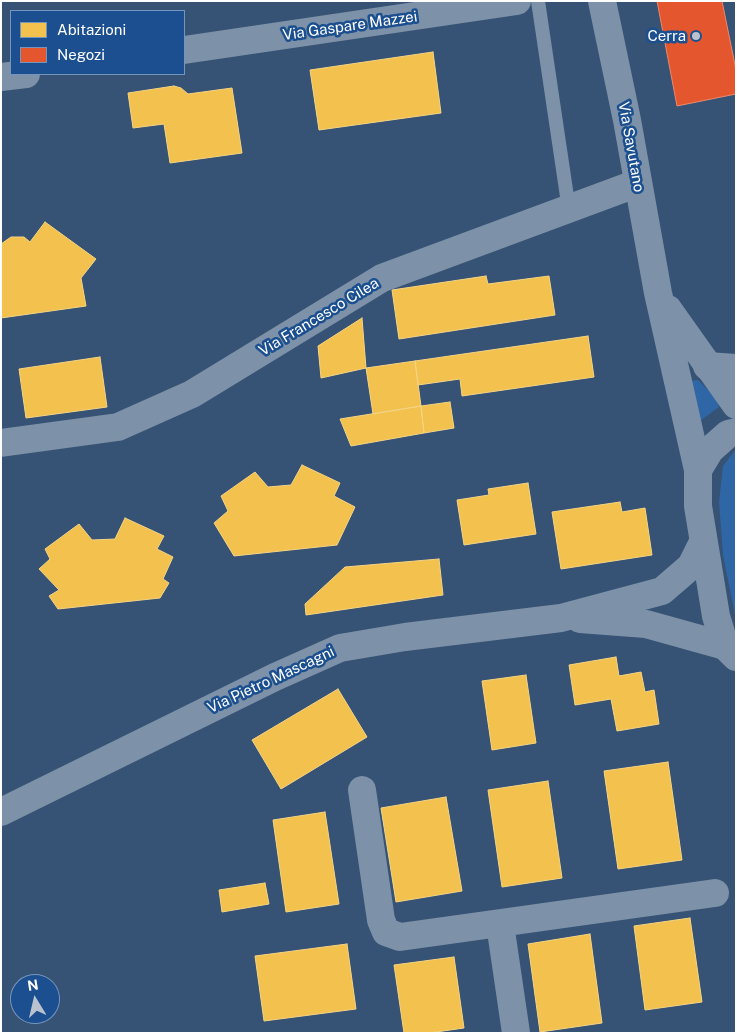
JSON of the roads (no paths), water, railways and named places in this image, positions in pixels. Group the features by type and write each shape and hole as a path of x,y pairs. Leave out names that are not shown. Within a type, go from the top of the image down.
{"street":[{"name":"Via Gaspare Mazzei","path":"185,50 517,1"},
{"name":"Via Savutano","path":"602,1 658,294 698,470 698,506 716,616 730,652"},
{"path":"1,77 18,75"},
{"name":"Via Francesco Cilea","path":"1,443 118,427 192,394 382,278 638,183"},
{"path":"658,294 736,405"},
{"path":"707,366 736,368"},
{"path":"698,470 710,450 728,434 736,432"},
{"path":"561,618 662,591 691,566 703,542"},
{"path":"561,618 646,624 730,652"},
{"name":"Via Pietro Mascagni","path":"1,812 275,677 340,648 405,637 561,618"},
{"path":"362,790 381,920 386,932 400,938 715,893"},
{"path":"500,924 516,1033"}],"lane":[{"path":"538,1 569,210"}],"place":[{"name":"Cerra","path":"696,36"}]}
